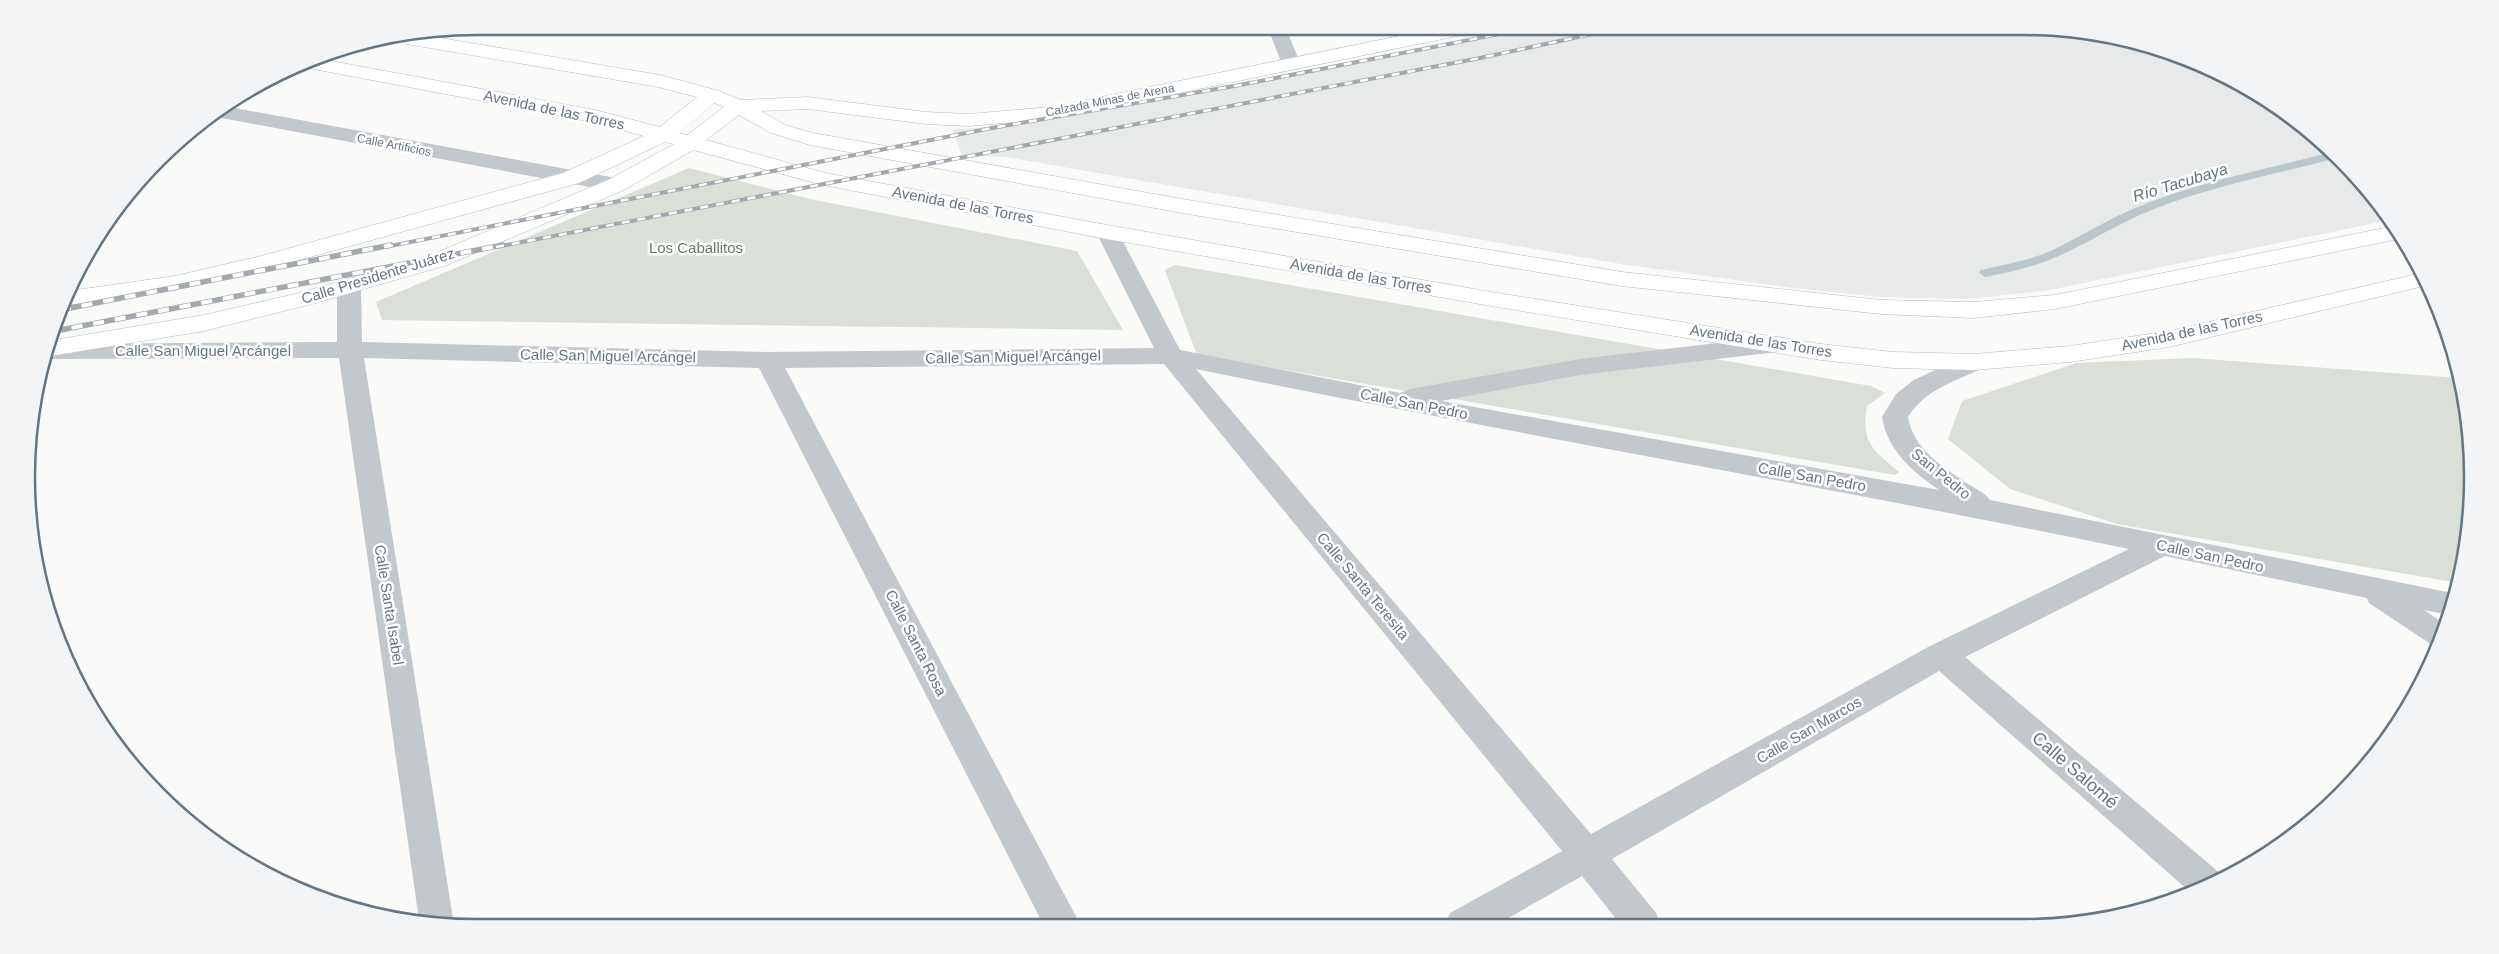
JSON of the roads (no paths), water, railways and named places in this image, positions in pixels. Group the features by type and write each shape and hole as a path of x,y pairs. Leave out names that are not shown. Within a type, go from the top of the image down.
{"street":[{"path":"1279,35 1291,65"},
{"name":"Calzada Minas de Arena","path":"738,106 808,103 926,118 1009,118 1052,112 1434,35"},
{"path":"416,39 660,81 712,95 738,106 778,129 810,139 1182,206 1622,279 1881,307 1974,310 2055,302 2392,234"},
{"name":"Avenida de las Torres","path":"319,65 595,116 823,179 1107,232 1497,300 1821,352 1893,360 1974,362 2070,354 2169,339 2417,280"},
{"path":"73,299 175,283 266,262 571,178 663,135 712,95"},
{"name":"Calle Presidente Juárez","path":"54,349 204,323 349,286 439,260 616,185 677,152 738,106"},
{"name":"Calle Artificios","path":"225,113 616,185"},
{"name":"Calle Santa Teresita","path":"1107,232 1171,356 1588,856 1638,919"},
{"name":"Calle Santa Isabel","path":"349,286 350,350 436,917"},
{"path":"1394,401 1580,367 1777,344"},
{"name":"Calle San Miguel Arcángel","path":"54,350 350,350 768,360 1171,356"},
{"name":"Calle San Pedro","path":"1171,356 1394,401 1984,509 2370,589 2446,603"},
{"name":"Calle Santa Rosa","path":"768,360 1059,919"},
{"name":"San Pedro","path":"1974,362 1924,386 1904,400 1895,417 1898,432 1907,447 1923,464 1984,509"},
{"name":"Calle San Marcos","path":"1474,919 1588,856 1941,654 2160,546"},
{"path":"2370,589 2435,633"},
{"name":"Calle Salomé","path":"1941,654 2202,880"}],"waterway":[{"name":"Río Tacubaya","path":"1985,273 2011,268 2060,251 2089,234 2150,206 2226,183 2327,157"}],"railway":[{"path":"385,247 992,128 1240,85 1494,35"},
{"path":"496,247 1480,58 1588,35"},
{"path":"69,308 391,245"},
{"path":"60,330 503,245"}],"park label":[{"name":"Los Caballitos","path":"696,248"}]}
